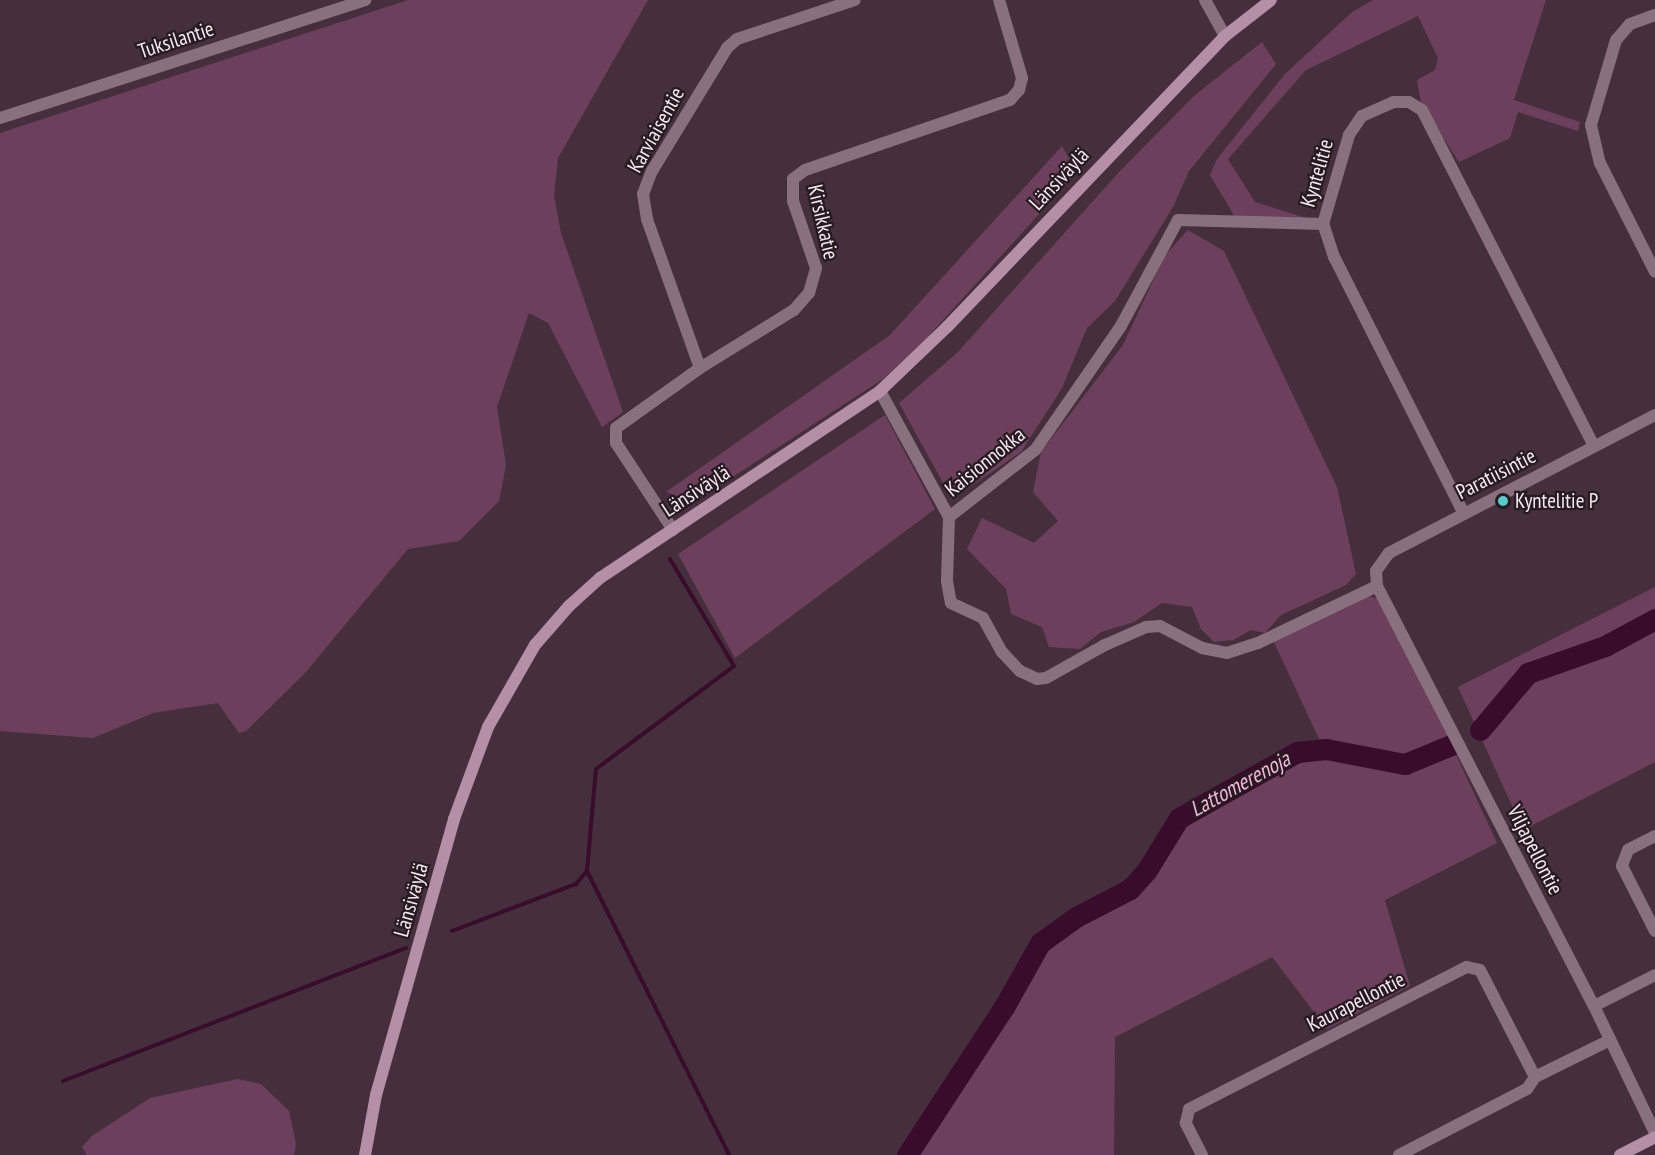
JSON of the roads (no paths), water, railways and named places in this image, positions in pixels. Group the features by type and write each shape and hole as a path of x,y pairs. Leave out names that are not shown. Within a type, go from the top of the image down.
{"main road":[{"name":"Länsiväylä","path":"365,1155 376,1095 454,819 488,728 508,687 557,618 600,578 880,391 939,335 1226,36 1271,0"},
{"path":"1620,1155 1655,1135"}],"street":[{"name":"Tuksilantie","path":"0,118 365,0"},
{"name":"Karviaisentie","path":"700,368 647,219 643,194 652,171 727,48 736,39 855,0"},
{"name":"Kirsikkatie","path":"673,530 615,437 620,424 700,368 794,310 810,293 816,268 793,201 793,179 805,170 1010,100 1019,90 1020,66 999,0"},
{"path":"1205,0 1226,36"},
{"path":"1655,15 1630,24 1616,40 1591,125 1600,164 1655,272"},
{"name":"Kyntelitie","path":"1463,512 1334,257 1323,224 1349,135 1362,116 1393,102 1409,102 1422,110 1594,446"},
{"name":"Kaisionnokka","path":"1323,224 1178,220 1121,326 1035,450 949,517 947,581 951,603 983,618 1002,652 1020,671 1037,679 1047,678 1105,645 1146,627 1160,626 1202,648 1227,653 1258,643 1377,586"},
{"path":"880,391 949,517"},
{"name":"Paratiisintie","path":"1377,586 1376,571 1389,553 1463,512 1655,415"},
{"name":"Viljapellontie","path":"1377,586 1594,1006 1655,1135"},
{"path":"1655,836 1628,850 1622,866 1655,931"},
{"name":"Kaurapellontie","path":"1202,1155 1186,1123 1190,1109 1467,967 1480,970 1535,1077"},
{"path":"1594,1006 1655,975"},
{"path":"1399,1155 1527,1089 1535,1077 1610,1040"}],"waterway":[{"path":"452,931 576,884 587,871 596,769 734,666 670,559"},
{"name":"Lattomerenoja","path":"1480,730 1528,673 1605,646 1655,619"},
{"name":"Lattomerenoja","path":"907,1155 1004,1007 1040,943 1076,917 1130,889 1147,870 1179,818 1297,752 1326,749 1405,764 1451,745"},
{"path":"587,871 729,1155"},
{"path":"63,1081 406,948"}],"place":[{"name":"Kyntelitie P","path":"1503,501"}]}
